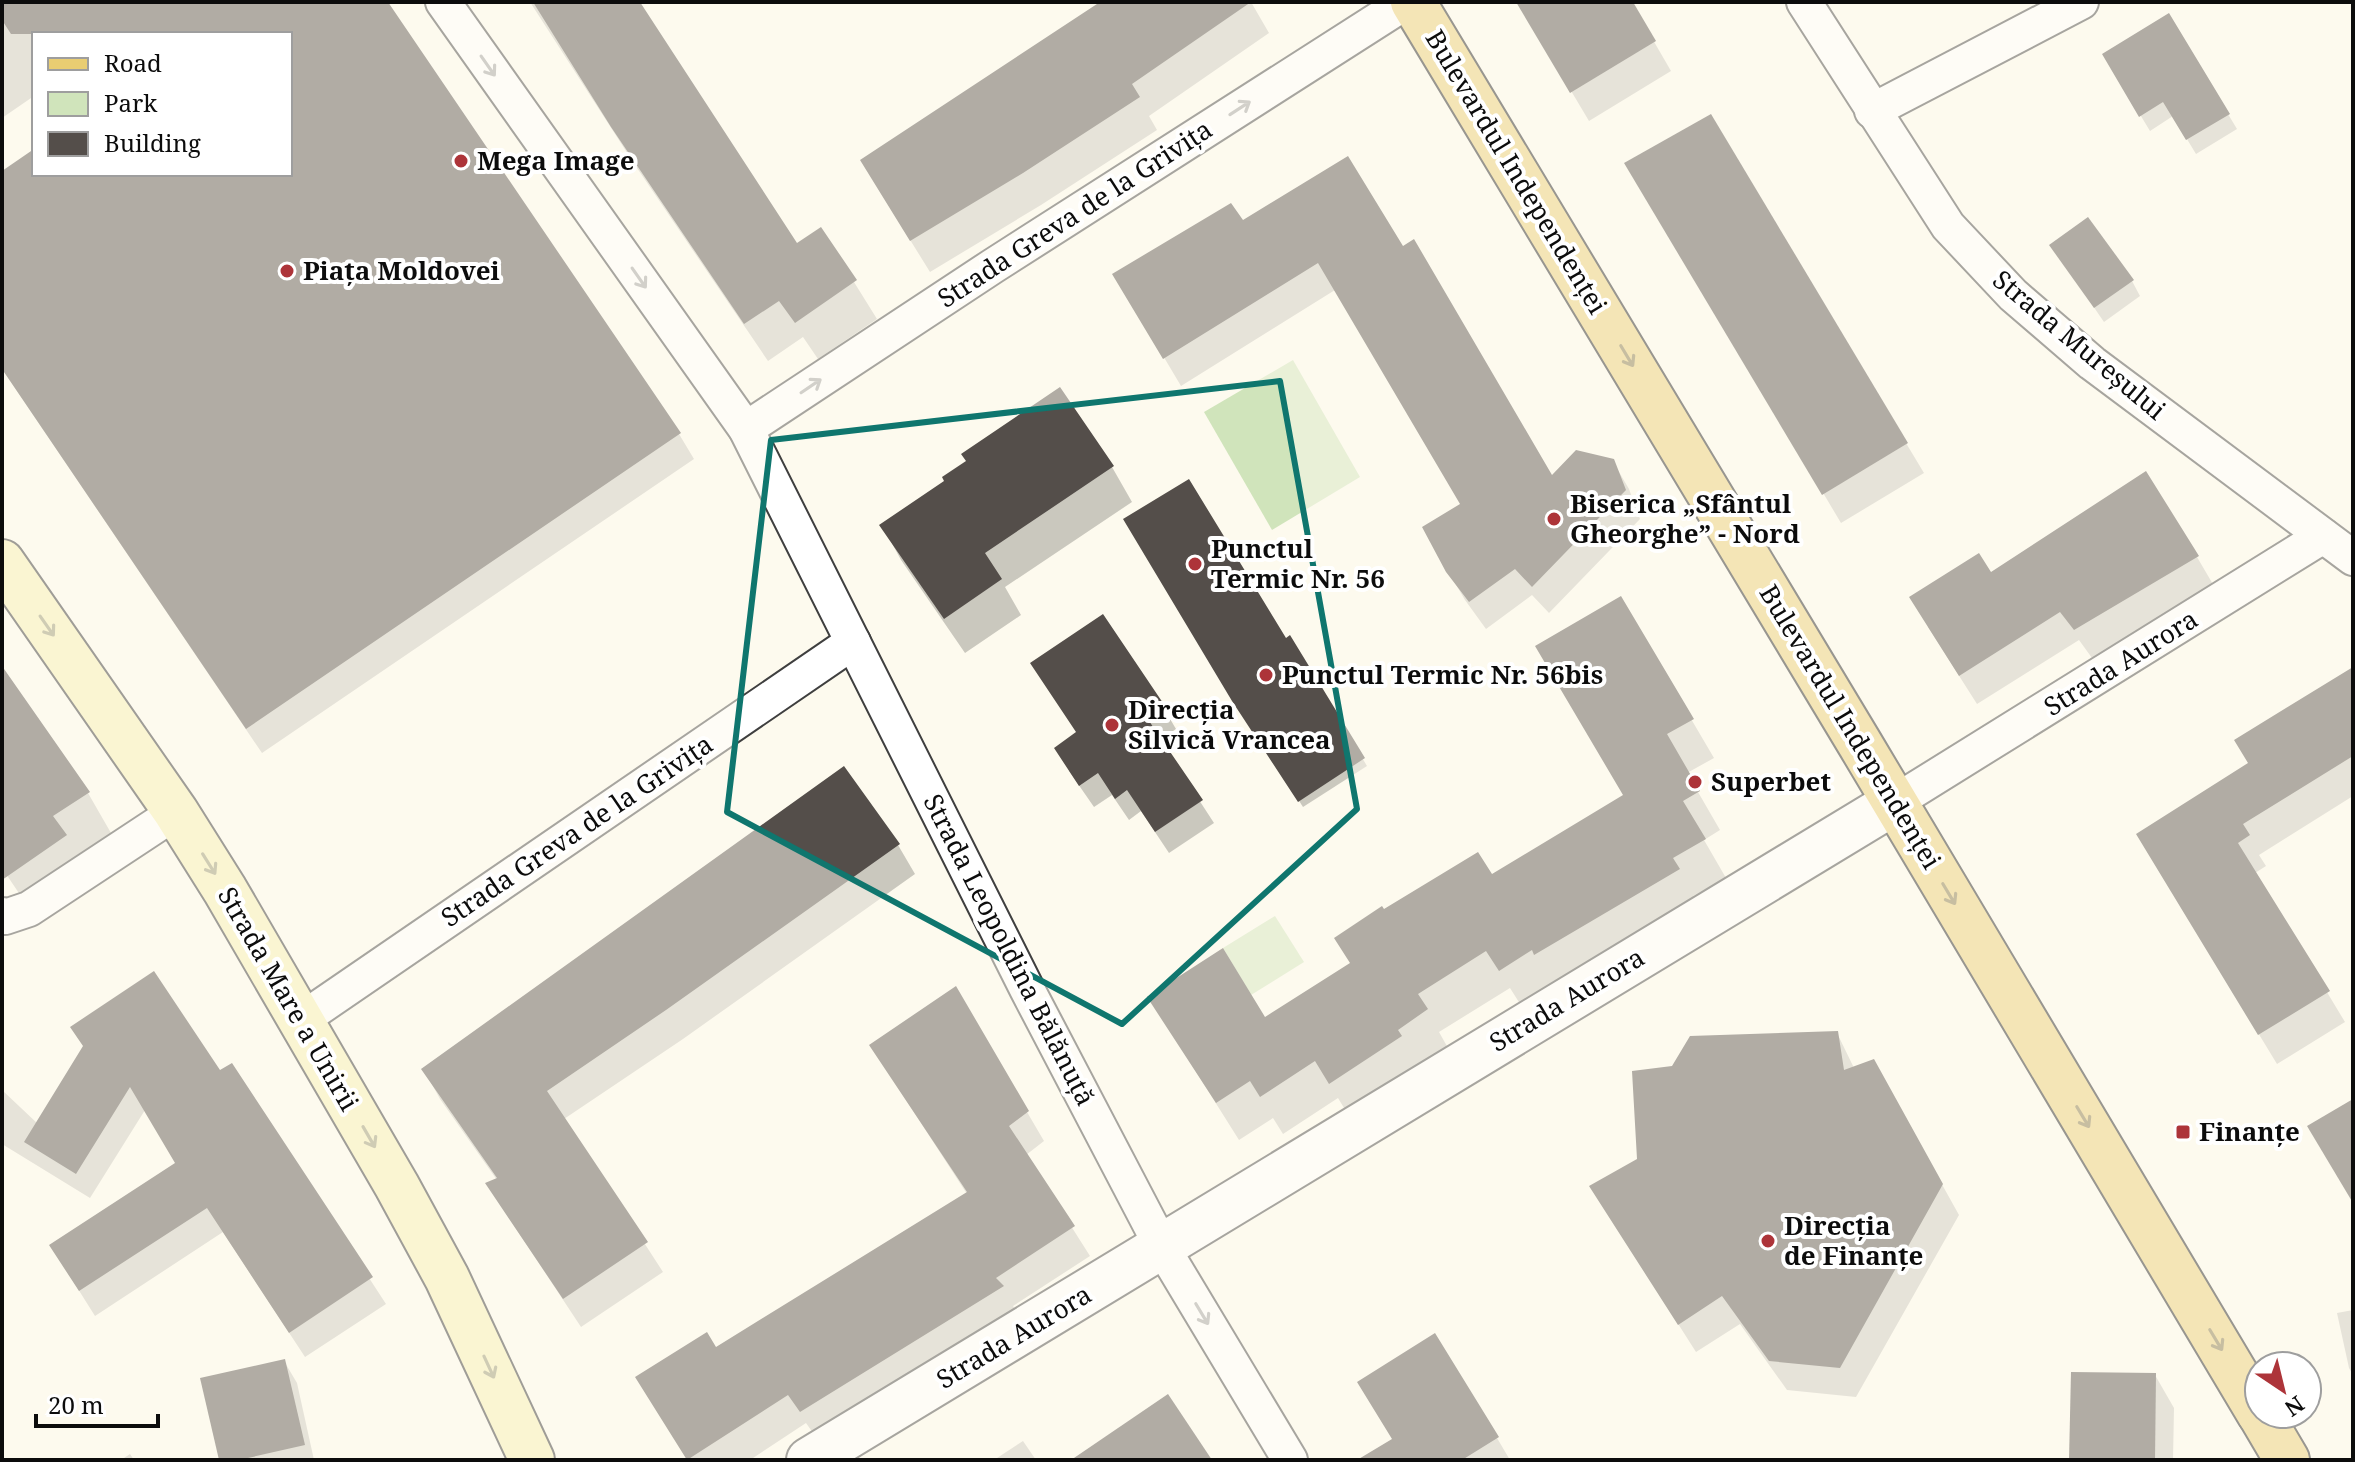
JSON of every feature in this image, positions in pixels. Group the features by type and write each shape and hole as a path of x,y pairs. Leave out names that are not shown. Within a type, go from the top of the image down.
{"main road":[{"name":"Bulevardul Independenței","path":"1413,2 2243,1386"},
{"name":"Strada Mare a Unirii","path":"2,562 176,812 301,1020 447,1278 532,1460"},
{"name":"Bulevardul Independenței","path":"2269,1430 2287,1460"}],"street":[{"name":"Strada Leopoldina Bălănuță","path":"443,2 746,429 1027,989 1162,1247 1290,1460"},
{"name":"Strada Greva de la Grivița","path":"746,429 993,266 1406,2"},
{"name":"Strada Mureșului","path":"1804,2 1948,226 2013,295 2092,363 2353,558"},
{"path":"1872,111 2081,2"},
{"name":"Strada Aurora","path":"809,1460 1895,802 2323,536"},
{"name":"Strada Greva de la Grivița","path":"301,1020 853,642"},
{"path":"2,915 5,917 29,909 176,812"}],"highlighted area":[{"path":"1280,381 1357,809 1122,1024 727,812 771,440"}],"green space":[{"path":"1293,360 1360,477 1272,530 1204,412"},
{"path":"1275,916 1304,962 1251,995 1223,948"}],"building":[{"name":"Piața Moldovei","path":"2,2 388,2 681,433 246,729 2,369 2,171 32,150 32,176 292,176 292,32 11,34 2,20"},
{"path":"533,2 640,2 797,243 821,227 857,280 795,323 779,301 744,324 611,127"},
{"path":"1100,2 1251,2 1132,84 1140,97 910,241 860,160"},
{"path":"1516,2 1633,2 1656,41 1570,93"},
{"path":"2169,13 2230,114 2186,140 2163,102 2139,117 2102,54"},
{"path":"1711,114 1908,443 1822,495 1624,163"},
{"path":"1348,156 1403,246 1414,239 1552,475 1576,450 1614,459 1626,490 1532,587 1515,569 1469,602 1446,572 1422,527 1460,504 1318,263 1163,359 1112,274 1231,203 1243,220"},
{"path":"2088,217 2134,280 2094,308 2049,245"},
{"path":"1060,387 1114,466 985,553 1002,579 944,619 879,525 944,481 942,477 966,461 961,454"},
{"path":"2146,471 2199,556 2074,630 2060,612 1959,676 1909,597 1979,553 1991,572"},
{"path":"1189,479 1286,638 1290,635 1365,758 1298,802 1232,701 1123,519"},
{"path":"1621,596 1694,719 1667,734 1700,791 1683,801 1706,839 1673,858 1680,869 1534,955 1532,950 1499,971 1486,951 1418,994 1428,1009 1398,1030 1402,1036 1329,1084 1315,1061 1260,1097 1250,1081 1216,1103 1147,997 1223,948 1265,1017 1350,963 1334,938 1382,906 1384,909 1478,852 1492,874 1623,795 1535,646"},
{"name":"Direcția Silvică Vrancea","path":"1103,614 1165,706 1147,718 1203,800 1155,832 1127,790 1115,799 1098,773 1079,786 1054,748 1076,732 1030,663"},
{"path":"2,666 90,792 53,816 67,835 2,880"},
{"path":"2353,667 2353,756 2243,824 2250,835 2238,843 2330,991 2258,1035 2136,834 2248,763 2234,740"},
{"path":"844,766 900,844 547,1091 648,1242 563,1299 485,1183 497,1178 421,1069"},
{"path":"154,971 220,1070 232,1063 373,1277 289,1333 207,1208 79,1291 49,1245 175,1163 130,1087 76,1174 24,1142 83,1046 70,1027"},
{"path":"956,986 1029,1111 1009,1126 1075,1226 996,1278 1004,1286 800,1412 788,1395 687,1460 635,1377 707,1332 716,1347 967,1192 869,1045"},
{"name":"Direcția de Finanțe","path":"1838,1031 1844,1070 1874,1059 1943,1184 1840,1368 1769,1361 1722,1296 1678,1325 1589,1186 1637,1159 1632,1071 1672,1066 1690,1036"},
{"path":"2353,1099 2353,1203 2307,1126"},
{"path":"1435,1333 1499,1437 1462,1460 1357,1460 1392,1439 1357,1382"},
{"path":"285,1359 305,1445 239,1460 219,1460 200,1378"},
{"path":"2071,1372 2156,1373 2155,1460 2069,1460"},
{"path":"1168,1394 1212,1460 1071,1460"}],"place":[{"name":"Mega Image","path":"461,161"},
{"name":"Piața Moldovei","path":"287,271"},
{"name":"Biserica „Sfântul Gheorghe” - Nord","path":"1554,519"},
{"name":"Punctul Termic Nr. 56","path":"1195,564"},
{"name":"Punctul Termic Nr. 56bis","path":"1266,675"},
{"name":"Direcția Silvică Vrancea","path":"1112,725"},
{"name":"Superbet","path":"1695,782"},
{"name":"Finanțe","path":"2183,1132"},
{"name":"Direcția de Finanțe","path":"1768,1241"}]}
